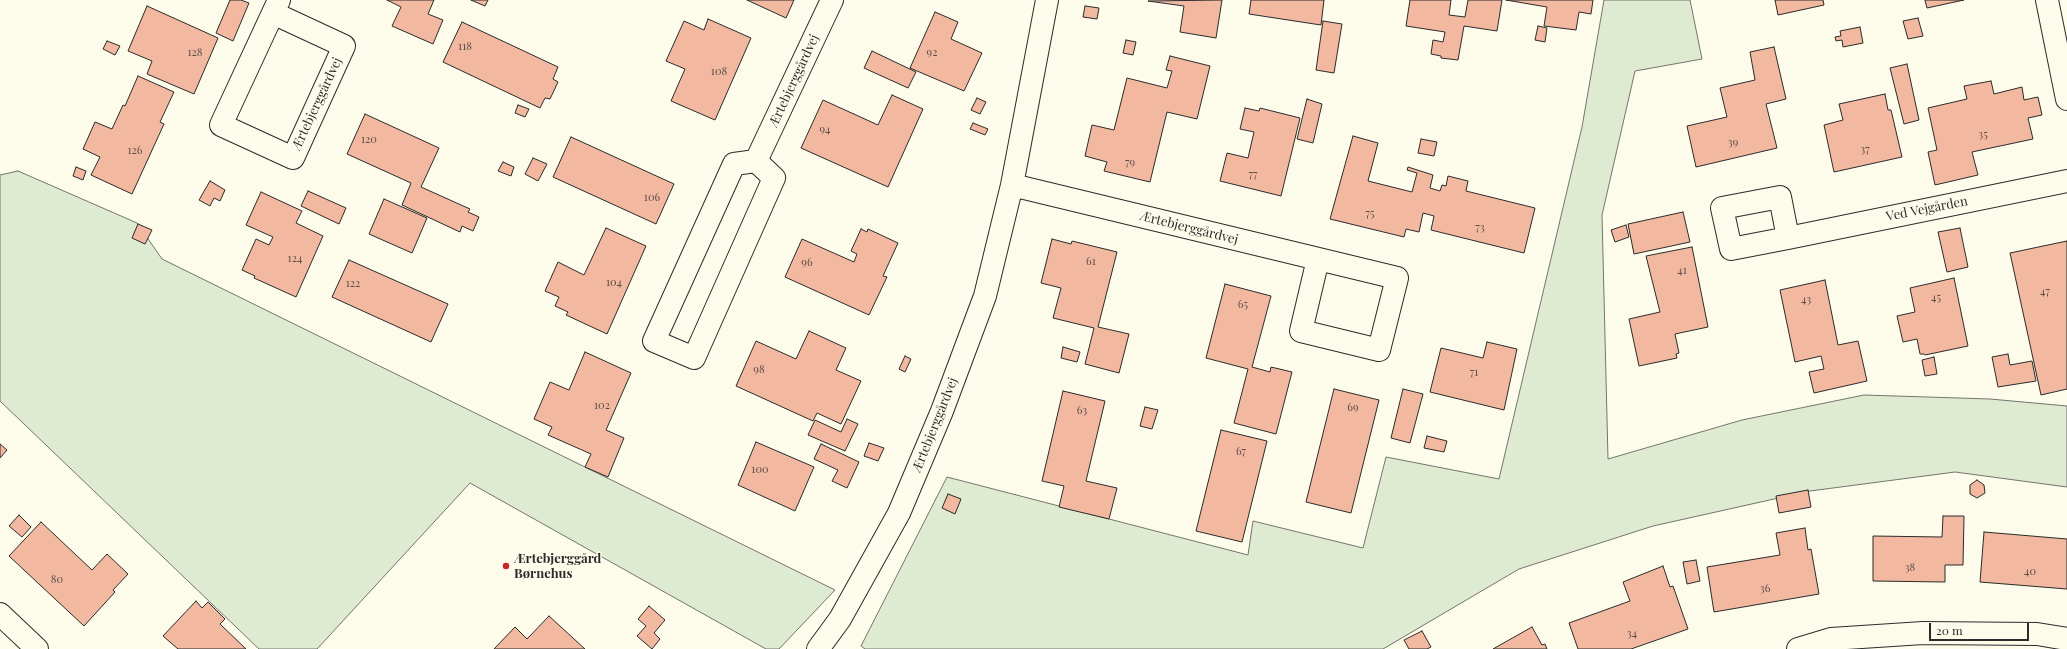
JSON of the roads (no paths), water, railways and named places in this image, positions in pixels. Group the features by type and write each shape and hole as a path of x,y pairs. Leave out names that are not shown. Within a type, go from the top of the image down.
{"street":[{"name":"Ærtebjerggårdvej","path":"756,161 832,0"},
{"name":"Ærtebjerggårdvej","path":"818,649 840,619 899,513 942,411 985,296 1012,185 1047,0"},
{"path":"2047,0 2067,99"},
{"name":"Ærtebjerggårdvej","path":"276,6 344,46 292,158 221,125 276,6"},
{"path":"756,161 774,178 694,358 654,341 734,164 756,161"},
{"name":"Ved Vejgården","path":"1788,238 2067,181"},
{"name":"Ærtebjerggårdvej","path":"1012,185 1397,278 1379,350 1301,331 1318,259"},
{"path":"0,614 37,649"},
{"path":"1798,649 1831,640 1923,633 2037,634 2067,639"}],"place":[{"name":"Ærtebjerggård Børnehus","path":"506,566"}]}
